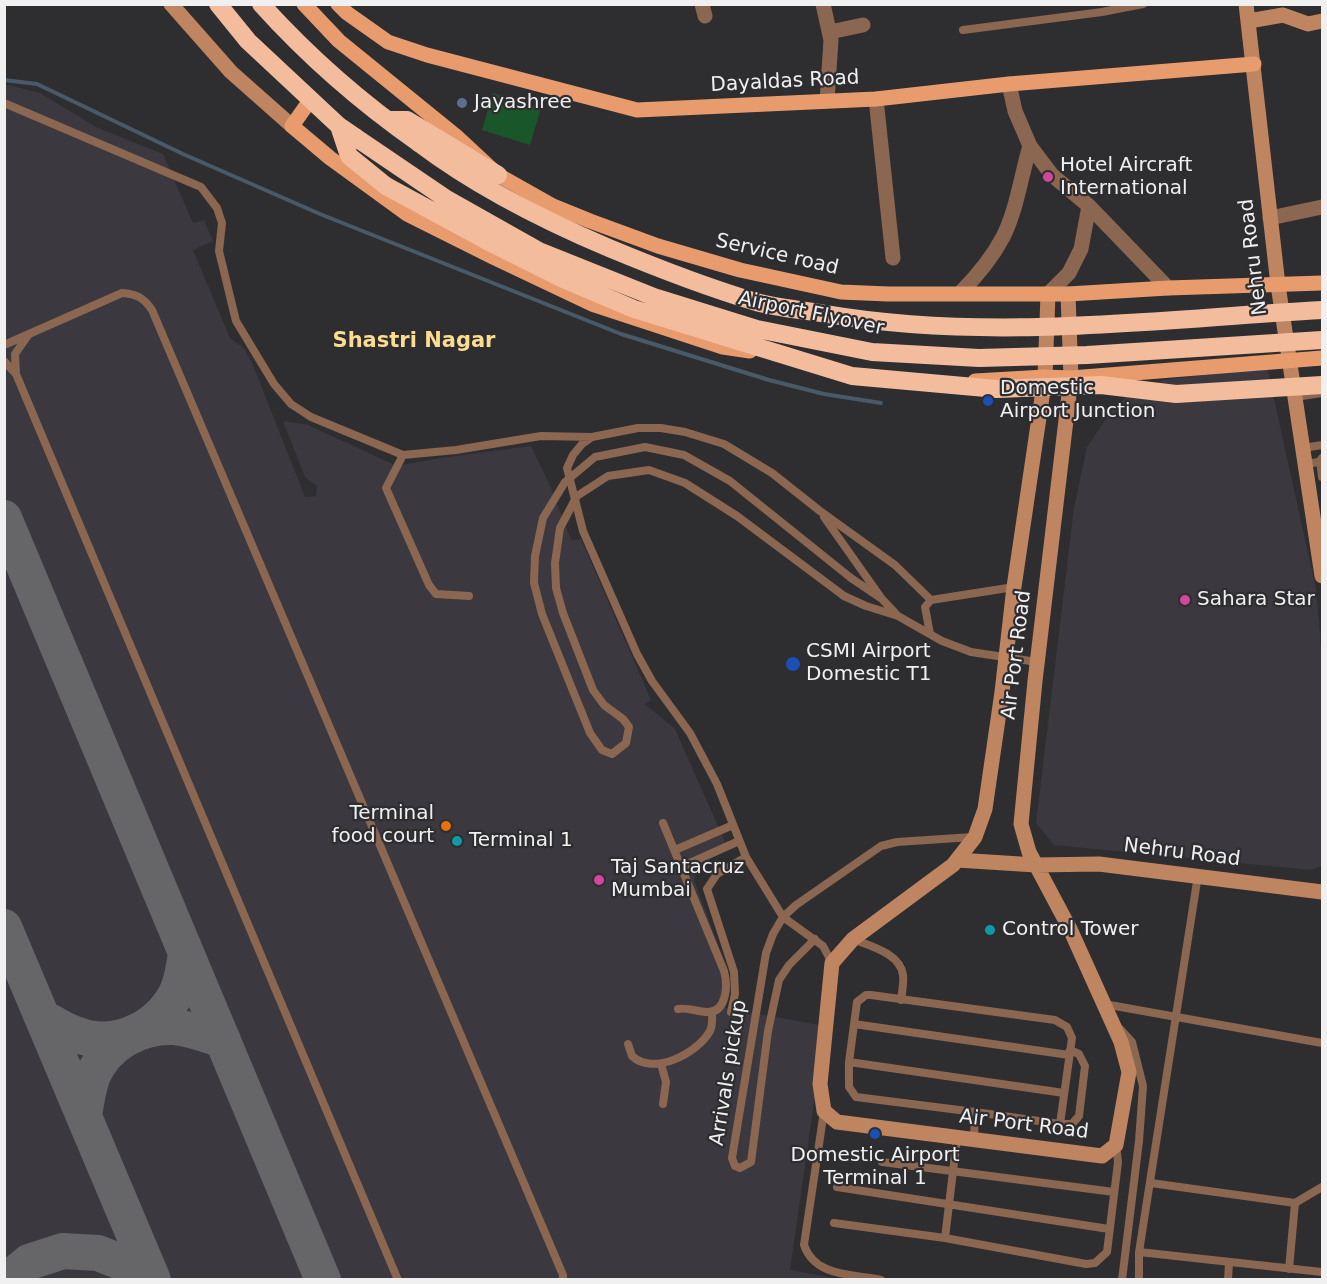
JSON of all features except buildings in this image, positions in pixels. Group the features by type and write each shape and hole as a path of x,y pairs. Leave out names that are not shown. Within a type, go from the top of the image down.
{"highway":[{"name":"Airport Flyover","path":"218,4 248,41 339,126 445,198 539,251 654,297 757,329 872,352 979,358 1087,355 1323,340"},
{"name":"Airport Flyover","path":"261,4 320,62 386,120 469,177 556,225 661,269 758,302 873,322 979,327 1094,326 1323,310"},
{"path":"386,120 407,120 498,175"},
{"path":"339,126 350,156 386,186 551,273 634,309 852,376 997,389 1101,385 1176,394 1323,385"}],"main road":[{"name":"Service road","path":"304,4 339,41 456,136 498,175 553,206 590,221 658,246 740,270 841,292 888,294 1068,294 1323,283"},
{"name":"Dayaldas Road","path":"338,4 388,42 427,55 637,110 876,99 1009,84 1254,64"},
{"path":"311,99 292,126 330,158 406,214 592,304 723,347 864,371 973,381 1071,378 1323,358"}],"street":[{"path":"171,4 231,72 292,126"},
{"path":"824,4 831,40 827,101"},
{"name":"Nehru Road","path":"1246,4 1288,360 1295,397 1313,458 1322,574"},
{"path":"1283,15 1296,4"},
{"path":"1249,21 1283,15 1308,24 1323,21"},
{"path":"830,32 863,25"},
{"path":"1009,84 1015,111 1030,146 1052,175 1089,206 1168,288"},
{"path":"876,99 893,258"},
{"path":"960,293 975,278 1003,237 1018,196 1030,146"},
{"path":"1048,294 1068,273 1081,249 1089,206"},
{"path":"1270,218 1323,207"},
{"name":"Air Port Road","path":"832,963 853,939 957,860 975,837 985,809 1014,587 1045,377 1048,294"},
{"name":"Air Port Road","path":"824,1111 837,1122 1102,1156 1116,1145 1129,1072 1121,1042 1070,929 1029,852 1021,824 1037,662 1071,378 1068,294"},
{"name":"Nehru Road","path":"957,860 1035,865 1099,864 1323,892"},
{"path":"824,1111 820,1084 832,963"}],"lane":[{"path":"963,30 1101,8 1143,4"},
{"path":"4,103 201,187 217,208 222,223 219,251 236,321 274,384 291,404 311,417 403,455 456,450 541,436 592,437 639,428 661,428 685,432 714,441 753,460 895,565 930,600 925,607 930,634"},
{"path":"4,345 122,293 144,298 152,310 563,1275 563,1280"},
{"path":"16,374 15,354 30,334"},
{"path":"4,361 16,374 398,1280"},
{"path":"1295,397 1323,393"},
{"path":"592,437 573,455 567,468 583,531 637,654 652,681 690,733 717,784 746,857 783,917 823,946 832,963"},
{"path":"1323,445 1313,458 1323,477"},
{"path":"882,599 851,578 730,481 684,455 645,447 596,457 565,482 543,518 535,556 534,583 542,614 590,733 602,750 612,754 626,743 629,727 623,719 604,705 593,690 563,614 556,588 555,563 561,528 577,496 608,476 649,470 686,483 737,516 844,596 898,616 930,634 971,652 1037,662"},
{"path":"403,455 386,488 429,585 436,594 469,596"},
{"path":"819,511 882,599 898,616"},
{"name":"Air Port Road","path":"930,600 1014,587"},
{"path":"663,823 726,978 727,993 718,1008 712,1012 678,1009"},
{"path":"675,850 733,825"},
{"name":"Arrivals pickup","path":"815,939 789,965 779,980 768,1031 751,1162 740,1168 735,1166 732,1158 766,953 772,934 783,917 796,904 881,846 897,842 975,837"},
{"path":"681,867 739,840"},
{"path":"731,1012 735,994 734,972 707,889 717,874 746,857"},
{"path":"1139,1280 1139,1252 1198,875"},
{"path":"853,939 889,955 897,962 904,977 901,1000"},
{"path":"854,1024 1070,1053 1078,1054 1085,1066 1079,1116 1072,1124 1060,1124 856,1097 849,1087 849,1062 854,1024 857,1002 860,998 871,995 1055,1020 1063,1023 1072,1038 1070,1053 1064,1093 1060,1124"},
{"path":"1104,1004 1323,1043"},
{"path":"628,1044 632,1056 645,1064 662,1064 683,1056 705,1037 713,1023 712,1012"},
{"path":"1111,1019 1132,1042 1143,1086 1139,1141 1122,1280"},
{"path":"849,1062 1064,1093"},
{"path":"662,1064 666,1082 663,1104"},
{"path":"824,1111 804,1245 811,1261 825,1270 881,1280"},
{"path":"974,1140 975,1112"},
{"path":"945,1238 957,1138"},
{"path":"834,1223 945,1238 1086,1264 1095,1263 1107,1252 1118,1162 1116,1145"},
{"path":"882,1162 1114,1192"},
{"path":"1151,1183 1295,1203 1323,1187"},
{"path":"837,1187 1109,1229"},
{"path":"1289,1269 1295,1203"},
{"path":"1139,1252 1323,1272"},
{"path":"1228,1280 1229,1262"}],"shaded area":[{"path":"4,84 40,93 96,127 163,154 193,223 204,220 213,241 193,250 230,338 244,348 253,365 305,497 316,496 317,486 305,477 283,421 308,425 397,466 531,446 549,483 571,540 581,539 651,700 645,704 675,729 726,844 698,870 694,880 729,975 720,1007 825,1026 790,1270 840,1279 5,1279"},
{"path":"1267,367 1316,589 1322,656 1322,866 1311,870 1054,845 1036,823 1074,508 1087,447 1111,411 1126,397 1163,380"}],"green space":[{"path":"493,93 541,108 530,145 482,130"}],"waterway":[{"path":"4,80 37,84 183,154 320,214 621,334 769,380 824,394 881,403"}],"taxiway":[{"path":"4,518 323,1280"},
{"path":"4,927 153,1280"},
{"path":"42,1017 75,1034 90,1038 119,1038 133,1033 158,1017 176,994 184,969 186,953"},
{"path":"84,1116 93,1075 107,1054 126,1039 148,1030 173,1027 192,1030 223,1040"},
{"path":"7,1280 29,1262 63,1251 98,1253 131,1266 146,1280"}],"place":[{"name":"Jayashree","path":"462,103"},
{"name":"Hotel Aircraft International","path":"1048,177"},
{"name":"Domestic Airport Junction","path":"988,401"},
{"name":"Sahara Star","path":"1185,600"},
{"name":"CSMI Airport Domestic T1","path":"793,664"},
{"name":"Terminal food court","path":"446,826"},
{"name":"Terminal 1","path":"457,841"},
{"name":"Taj Santacruz Mumbai","path":"599,880"},
{"name":"Control Tower","path":"990,930"},
{"name":"Domestic Airport Terminal 1","path":"875,1134"}],"district":[{"name":"Shastri Nagar","path":"414,342"}]}
